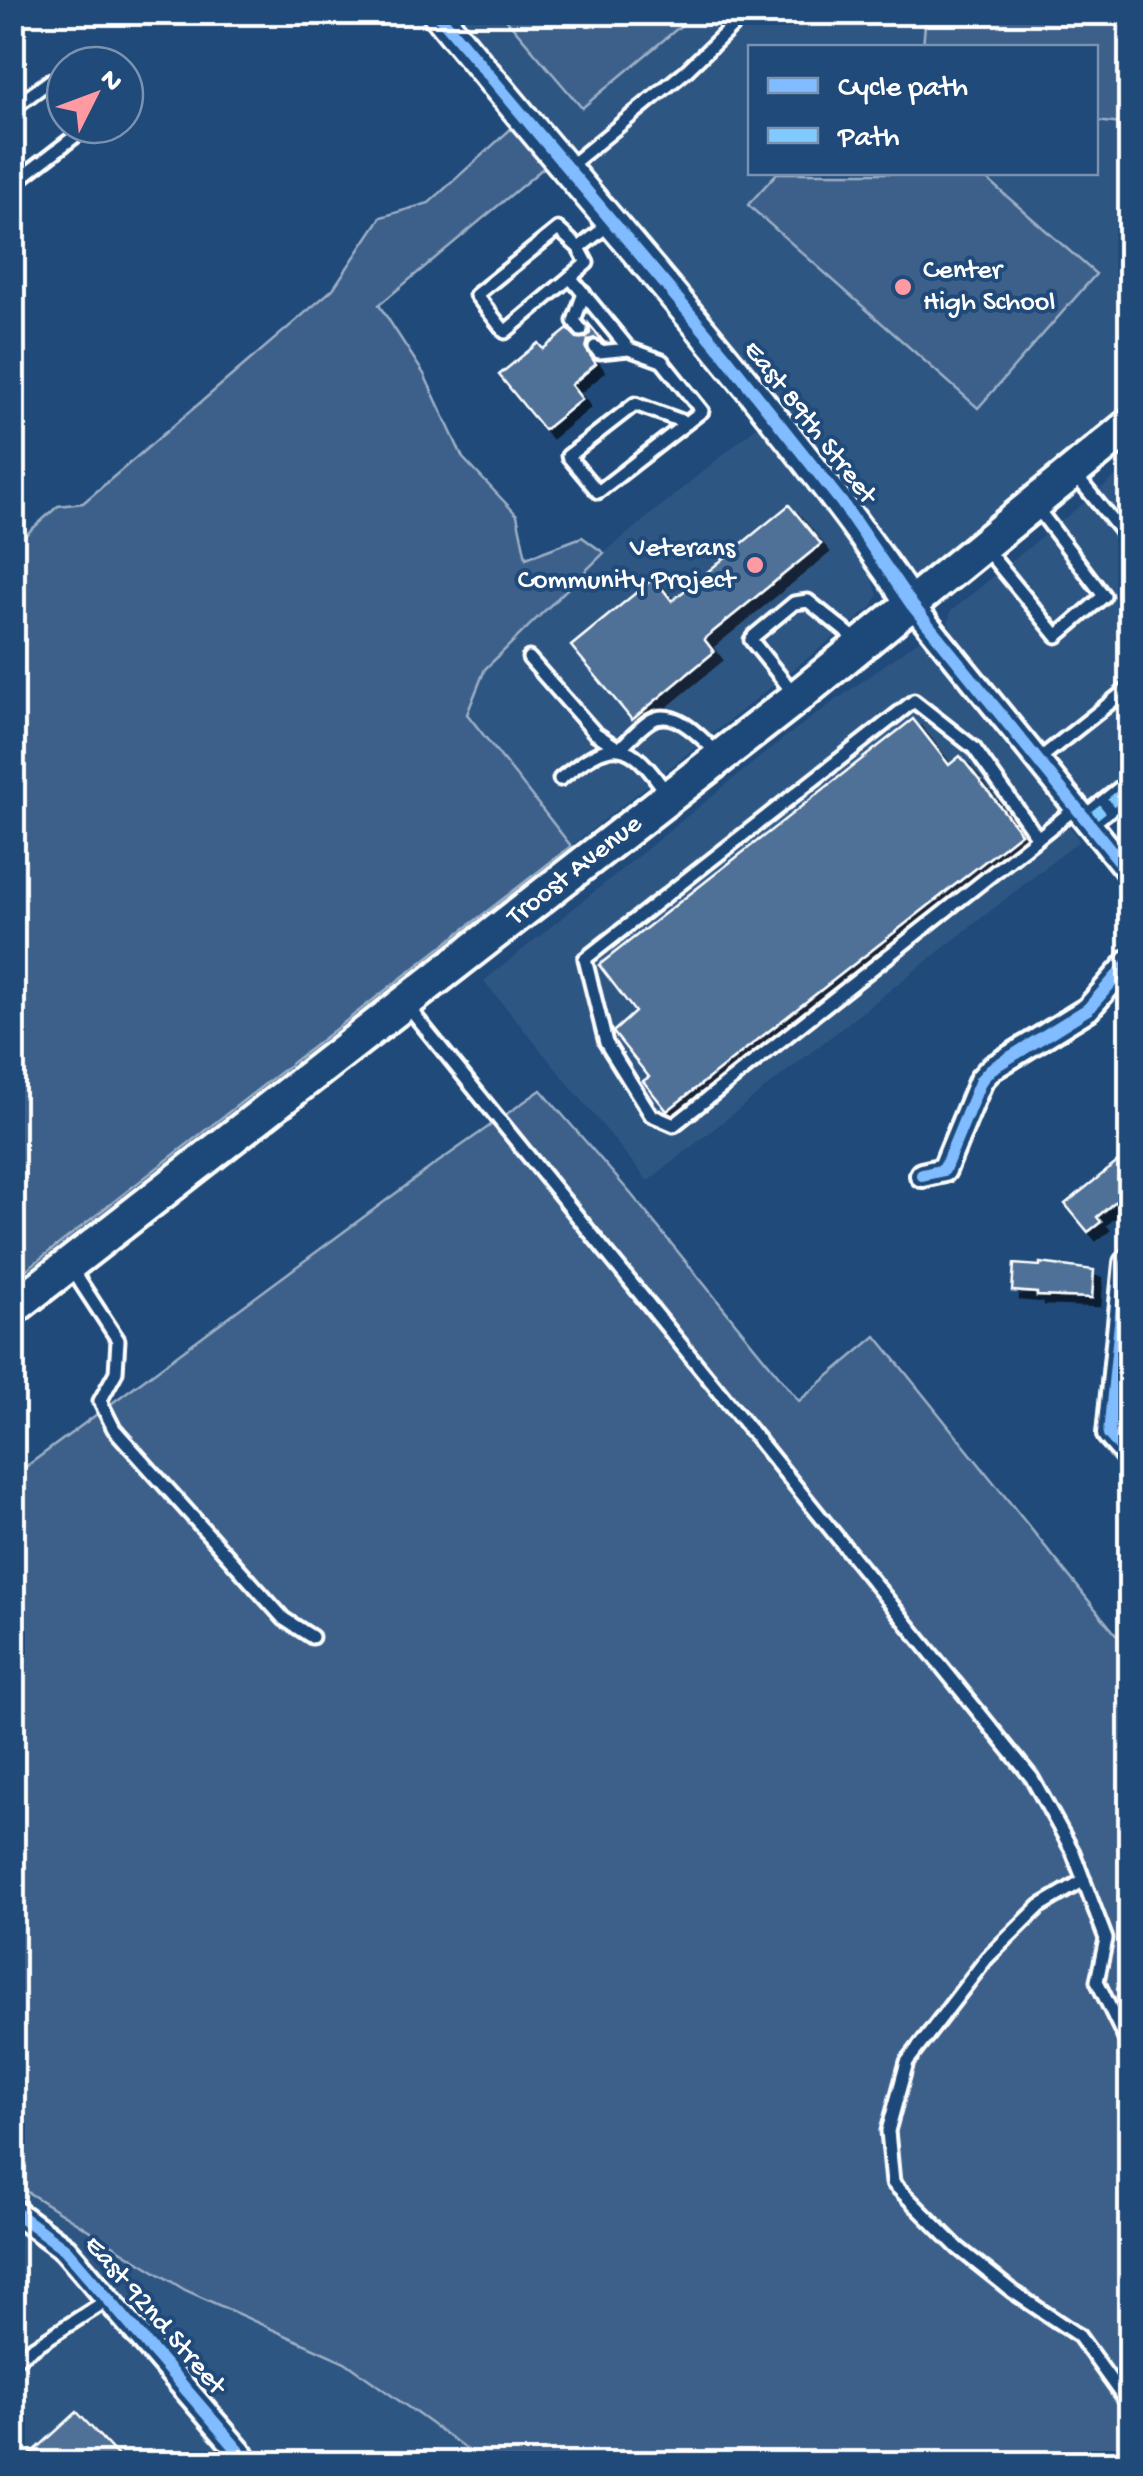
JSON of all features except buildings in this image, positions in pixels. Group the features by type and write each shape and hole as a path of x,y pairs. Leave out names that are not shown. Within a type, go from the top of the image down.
{"main road":[{"name":"Troost Avenue","path":"12,1309 797,697 1130,425"}],"street":[{"name":"East 89th Street","path":"436,12 724,353 830,488 912,605 1130,874"},
{"path":"1082,814 1130,786"},
{"path":"922,1174 944,1170 981,1080 991,1069 1088,1010 1130,961"},
{"path":"1130,1259 1126,1263 1109,1434 1130,1458"},
{"name":"East 92nd Street","path":"12,2210 65,2249 250,2464"}],"lane":[{"path":"566,169 686,70 747,12"},
{"path":"12,110 45,84"},
{"path":"12,186 64,145"},
{"path":"579,248 612,222"},
{"path":"558,229 579,248 587,262 505,332 476,295 558,229"},
{"path":"570,276 629,349"},
{"path":"581,330 574,321 584,293"},
{"path":"595,347 599,352 629,349 662,361 702,411 598,492 568,456 635,404 686,423"},
{"path":"1074,472 1130,542"},
{"path":"984,547 1057,636 1104,596 1034,504"},
{"path":"797,697 752,640 794,603 808,601 862,645"},
{"path":"529,658 595,732 644,761 669,798"},
{"path":"1038,760 1130,687"},
{"path":"1038,838 974,748 914,701 585,959 606,1043 652,1115 674,1124 1038,838 1082,814"},
{"path":"560,779 594,751 619,749 651,720 661,716 688,726 721,756"},
{"path":"404,1003 1032,1778 1073,1852 1106,1939 1097,1982 1130,2049"},
{"path":"68,1265 118,1340 116,1372 100,1400 114,1429 284,1619 312,1638"},
{"path":"1084,1880 1040,1906 987,1958 906,2062 888,2131 894,2183 958,2248 1012,2291 1079,2336 1128,2404 1130,2401"},
{"path":"12,2361 108,2299"}],"shaded area":[{"name":"Center High School","path":"447,13 1130,13 1130,401 917,580 905,577"},
{"path":"501,13 696,13 582,108"},
{"path":"926,13 1130,13 1130,125 1098,121 1098,45 923,45"},
{"path":"514,126 548,164 379,305 424,374 463,458 517,515 526,558 582,537 604,553 485,669 467,714 571,846 13,1280 13,546 58,506 83,503 333,289 381,217 429,203"},
{"path":"775,175 982,175 1096,274 978,408 748,205"},
{"path":"765,420 868,567 878,595 872,607 571,846 467,714 485,669 604,553"},
{"path":"1130,465 1130,768 1090,800 948,622 951,611"},
{"path":"919,640 929,644 1052,798 1079,841 648,1181 484,981 785,737"},
{"path":"541,1090 799,1401 876,1336 1130,1652 1130,2463 486,2463 345,2362 185,2290 13,2183 12,1477"},
{"path":"12,2183 185,2290 345,2362 486,2463 13,2463"}],"marked path":[{"path":"1087,821 1130,787"}],"cycle path":[{"path":"436,12 723,353 842,503 912,605 1130,874"},
{"path":"922,1175 944,1170 981,1080 991,1069 1088,1009 1130,961"},
{"path":"1130,1259 1126,1263 1109,1434 1130,1458"},
{"path":"12,2210 65,2249 250,2464"}],"place":[{"name":"Center High School","path":"903,287"},
{"name":"Veterans Community Project","path":"755,565"}]}
